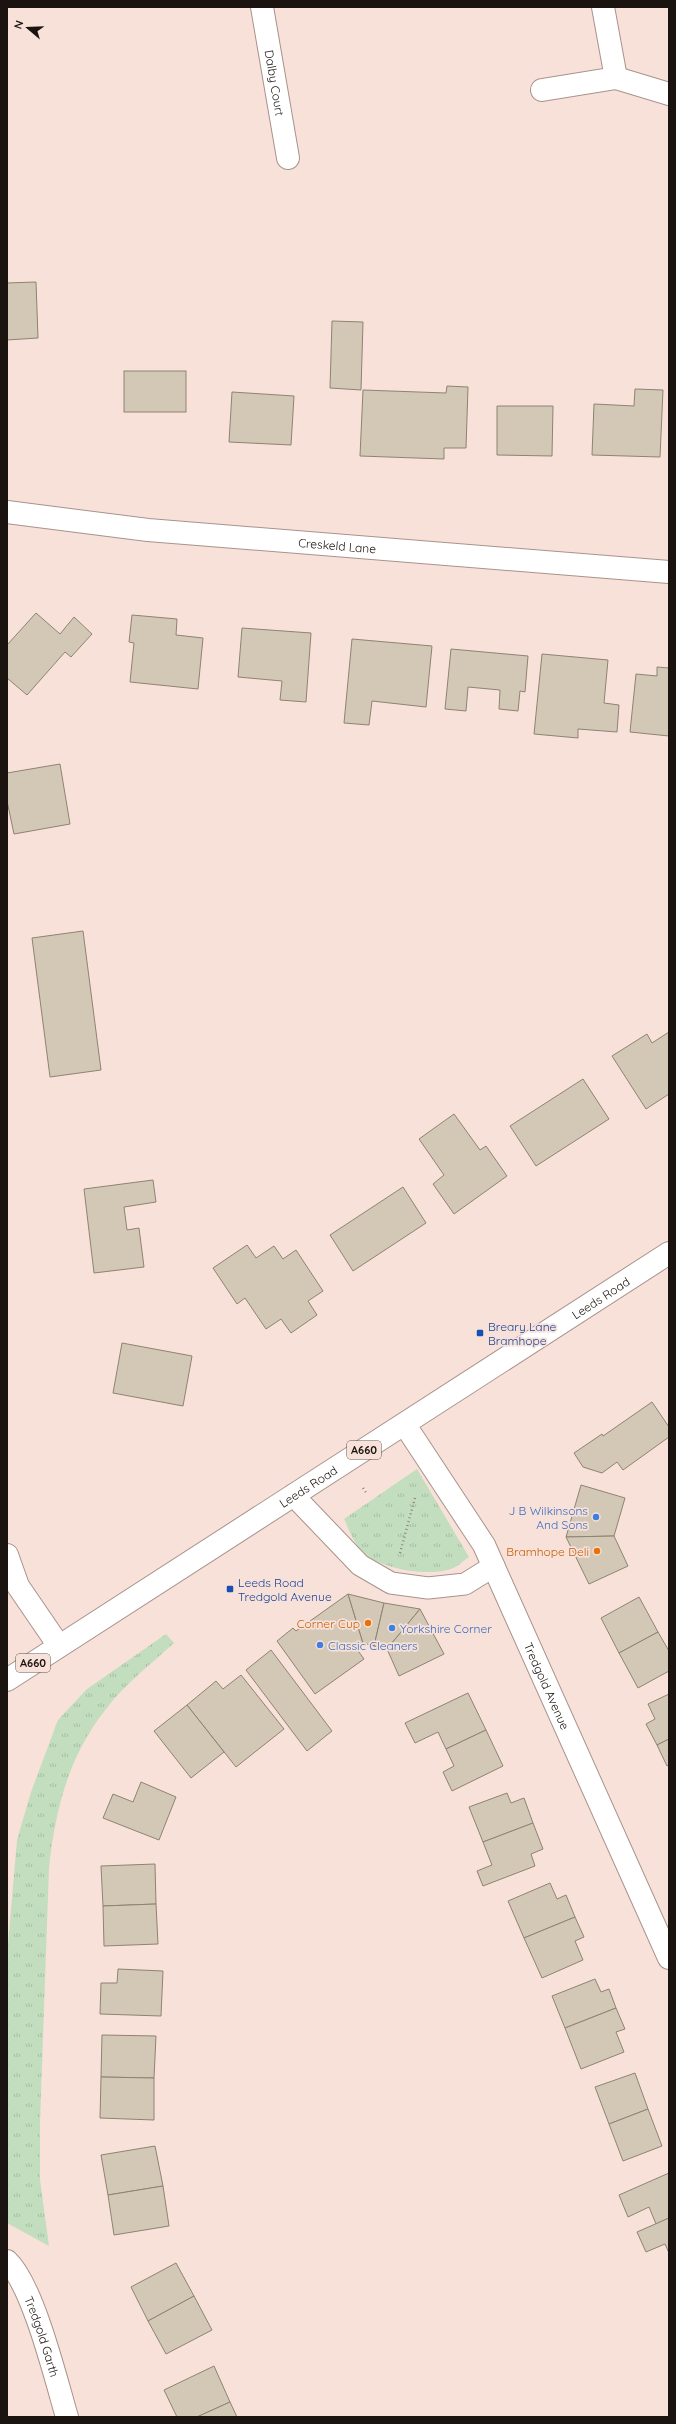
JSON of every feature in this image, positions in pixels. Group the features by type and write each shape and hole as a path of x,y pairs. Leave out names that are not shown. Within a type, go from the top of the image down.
{"main road":[{"name":"Dalby Court","path":"262,7 288,158"},
{"path":"603,7 616,78"},
{"path":"542,90 616,78 669,94"},
{"name":"Creskeld Lane","path":"7,512 164,531 669,572"},
{"name":"Leeds Road","path":"7,1680 405,1425 669,1253"},
{"name":"Tredgold Avenue","path":"405,1425 484,1545 669,1958"},
{"path":"7,1555 18,1586 59,1646"},
{"name":"Tredgold Garth","path":"7,2261 12,2266 28,2293 67,2417"}],"lane":[{"path":"294,1495 360,1565 391,1583 428,1588 465,1584 494,1566"}],"path":[{"path":"391,1583 416,1495"}],"green space":[{"path":"417,1469 469,1557 451,1569 417,1572 380,1563 359,1548 344,1519"},
{"path":"166,1634 174,1643 121,1691 93,1727 82,1745 66,1784 55,1825 49,1868 40,2122 40,2180 49,2246 7,2223 7,1956 17,1840 31,1792 58,1720 87,1689"}],"building":[{"path":"36,282 38,338 7,340 7,283"},
{"path":"332,321 363,322 361,390 330,388"},
{"path":"124,371 186,371 186,412 124,412"},
{"path":"447,386 468,387 466,448 444,448 444,459 360,456 363,390 446,393"},
{"path":"635,389 663,390 660,457 592,455 594,404 634,406"},
{"path":"232,392 294,396 291,445 229,442"},
{"path":"497,406 553,406 552,456 497,455"},
{"path":"36,613 60,634 74,617 92,634 71,657 65,652 27,695 7,678 7,645"},
{"path":"132,615 177,619 176,635 203,638 198,689 130,682 134,643 129,642"},
{"path":"242,628 311,633 306,702 280,700 282,681 238,677"},
{"path":"352,639 432,646 426,707 372,701 369,725 344,723"},
{"path":"451,649 528,656 525,692 520,691 518,711 499,709 500,690 468,687 466,711 445,709"},
{"path":"542,654 608,660 604,703 619,705 617,732 578,729 578,738 534,734"},
{"path":"657,667 669,668 669,736 630,732 636,674 657,676"},
{"path":"60,764 70,824 14,834 7,801 7,773"},
{"path":"83,931 101,1070 50,1077 32,938"},
{"path":"669,1032 669,1094 646,1109 612,1056 647,1034 652,1043"},
{"path":"583,1079 609,1119 536,1166 510,1126"},
{"path":"454,1114 480,1150 486,1146 507,1176 454,1214 433,1184 444,1175 419,1139"},
{"path":"153,1180 156,1202 124,1207 127,1230 139,1228 144,1267 94,1273 84,1189"},
{"path":"403,1187 426,1223 353,1271 330,1235"},
{"path":"247,1245 256,1258 274,1246 283,1259 296,1250 323,1291 308,1301 317,1315 291,1333 281,1319 266,1329 245,1298 237,1304 213,1268"},
{"path":"122,1343 192,1356 183,1406 113,1393"},
{"path":"652,1402 669,1427 669,1437 623,1470 617,1462 602,1473 583,1467 574,1453 602,1434 603,1436"},
{"name":"J B Wilkinsons And Sons","path":"581,1485 625,1498 614,1536 566,1537"},
{"name":"Bramhope Deli","path":"614,1536 628,1566 589,1584 566,1537"},
{"name":"Classic Cleaners","path":"348,1594 363,1643 356,1648 364,1659 315,1694 277,1641 293,1628 296,1631"},
{"name":"Corner Cup","path":"348,1594 384,1603 374,1646 363,1643"},
{"path":"639,1597 658,1632 619,1653 601,1618"},
{"name":"Yorkshire Corner","path":"384,1603 420,1609 387,1649 374,1646"},
{"path":"420,1609 444,1654 399,1676 387,1649"},
{"path":"658,1632 669,1651 669,1671 638,1688 619,1653"},
{"path":"271,1650 332,1731 307,1751 246,1670"},
{"path":"241,1675 284,1729 236,1767 187,1705 216,1681 223,1689"},
{"path":"468,1693 486,1730 446,1749 438,1732 415,1743 405,1723"},
{"path":"669,1694 669,1739 657,1745 646,1724 655,1719 648,1704"},
{"path":"187,1705 224,1752 191,1778 154,1731"},
{"path":"486,1730 503,1766 452,1791 443,1772 454,1766 446,1749"},
{"path":"669,1739 669,1765 667,1766 657,1745"},
{"path":"141,1782 176,1797 159,1840 103,1818 113,1794 133,1802"},
{"path":"507,1793 511,1803 524,1798 533,1823 483,1842 469,1807"},
{"path":"533,1823 543,1849 531,1854 535,1866 483,1886 477,1871 492,1865 483,1842"},
{"path":"155,1864 156,1904 103,1906 101,1866"},
{"path":"550,1883 557,1899 566,1895 575,1917 524,1938 508,1901"},
{"path":"156,1904 158,1944 104,1946 103,1906"},
{"path":"575,1917 584,1937 575,1941 583,1960 542,1978 524,1938"},
{"path":"118,1969 163,1971 161,2016 100,2014 101,1983 117,1983"},
{"path":"595,1979 601,1992 609,1989 616,2008 565,2028 552,1996"},
{"path":"616,2008 625,2029 616,2032 624,2052 581,2069 565,2028"},
{"path":"102,2035 156,2036 154,2078 101,2077"},
{"path":"635,2073 648,2109 609,2124 595,2087"},
{"path":"101,2077 154,2078 154,2120 100,2118"},
{"path":"648,2109 662,2146 623,2161 609,2124"},
{"path":"155,2146 163,2186 108,2195 101,2155"},
{"path":"669,2173 669,2218 656,2224 649,2207 628,2217 619,2195"},
{"path":"163,2186 169,2226 114,2235 108,2195"},
{"path":"669,2218 669,2253 665,2244 646,2252 637,2232"},
{"path":"176,2263 194,2296 148,2321 131,2287"},
{"path":"194,2296 212,2330 166,2354 148,2321"},
{"path":"214,2366 230,2402 197,2417 177,2417 164,2390"},
{"path":"230,2402 237,2417 197,2417"}],"place":[{"name":"Breary Lane Bramhope","path":"480,1333"},
{"name":"J B Wilkinsons And Sons","path":"596,1517"},
{"name":"Bramhope Deli","path":"597,1551"},
{"name":"Leeds Road Tredgold Avenue","path":"230,1589"},
{"name":"Corner Cup","path":"368,1623"},
{"name":"Yorkshire Corner","path":"392,1628"},
{"name":"Classic Cleaners","path":"320,1645"}]}
